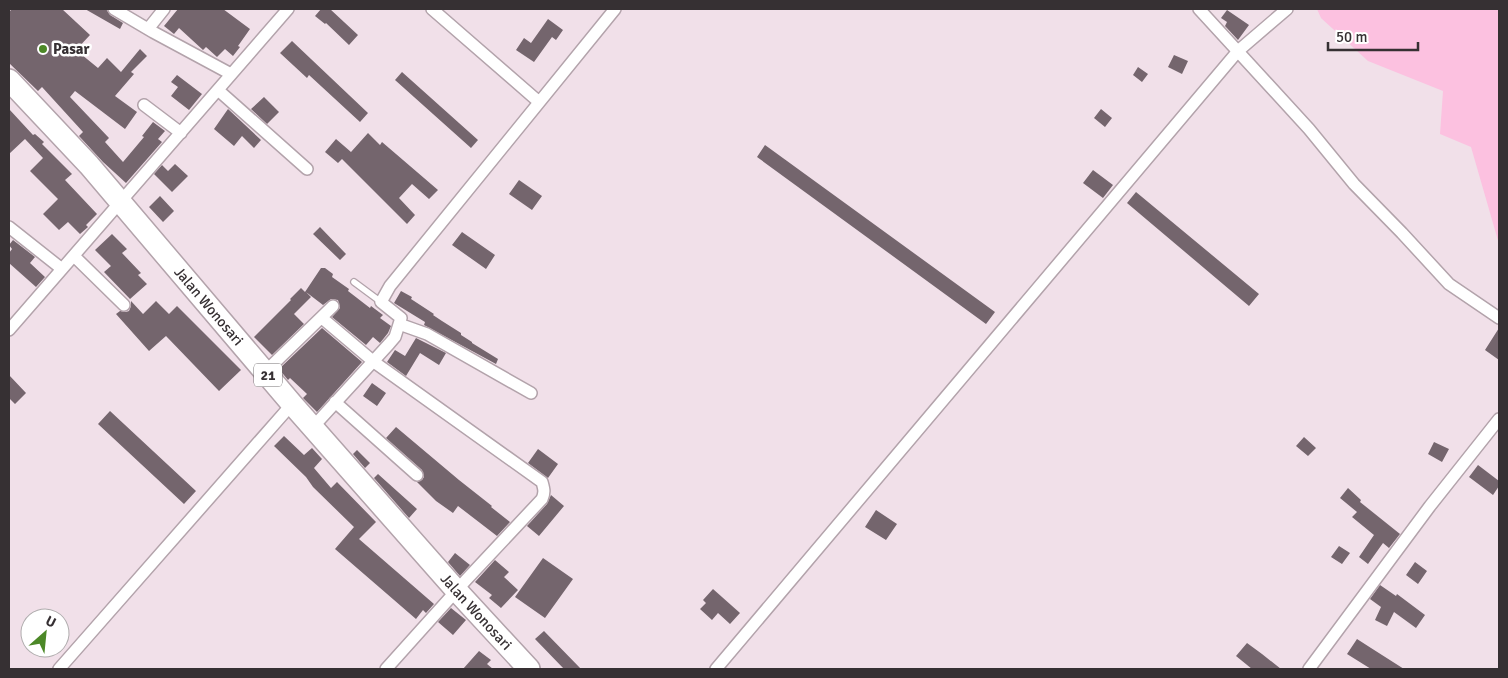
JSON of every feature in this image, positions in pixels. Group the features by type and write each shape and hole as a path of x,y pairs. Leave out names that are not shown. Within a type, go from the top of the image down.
{"highway":[{"name":"Jalan Wonosari","path":"9,80 89,165 292,404 456,590 529,669"}],"street":[{"path":"114,9 232,74"},
{"path":"148,29 164,9"},
{"path":"9,330 288,9"},
{"path":"432,9 539,102"},
{"path":"313,427 395,337 400,318 381,302 390,286 614,9"},
{"path":"1199,9 1309,129 1354,184 1449,284 1499,318"},
{"path":"716,669 1238,51 1287,9"},
{"path":"218,90 306,169"},
{"path":"144,105 181,133"},
{"path":"9,227 62,269"},
{"path":"74,256 124,305"},
{"path":"265,372 334,306"},
{"path":"322,318 374,362 542,482 545,493 542,499 456,590 386,669"},
{"path":"399,324 427,334 531,393"},
{"path":"335,402 417,475"},
{"path":"59,669 292,404"},
{"path":"1310,669 1430,506 1499,419"}],"lane":[{"path":"354,282 381,302"}],"shaded area":[{"path":"1317,9 1499,9 1499,244 1471,147 1440,134 1443,91 1368,61 1321,18"}],"building":[{"path":"12,9 62,9 90,35 76,50 98,68 107,58 121,72 140,49 147,56 131,72 134,74 115,96 137,112 125,129 75,91 70,97 109,138 105,142 123,162 144,137 142,136 153,122 165,131 158,139 162,142 126,183 79,136 83,132 42,87 38,91 9,63 9,12"},
{"path":"85,9 106,9 110,15 123,23 120,29"},
{"path":"178,9 223,9 250,29 233,56 225,49 217,57 206,47 203,50 179,28 174,34 164,26"},
{"path":"321,9 330,9 358,35 349,45 326,23 315,16"},
{"path":"1227,10 1249,25 1238,40 1225,26 1227,22 1221,18"},
{"path":"548,19 563,30 556,40 552,37 534,62 516,50 524,38 531,43"},
{"path":"292,41 368,113 360,122 309,75 307,78 280,53"},
{"path":"1174,55 1188,61 1182,74 1168,67"},
{"path":"1138,67 1148,74 1142,82 1133,75"},
{"path":"402,72 478,140 471,148 395,80"},
{"path":"177,75 202,94 189,110 171,96 178,87 171,82"},
{"path":"264,97 279,112 267,124 251,109"},
{"path":"9,109 33,135 35,134 44,142 42,144 72,174 65,180 97,214 86,225 88,227 80,234 68,222 59,230 43,214 58,199 30,171 43,158 25,139 9,154"},
{"path":"228,109 261,140 254,148 242,136 234,146 214,129"},
{"path":"1101,109 1112,118 1105,127 1094,118"},
{"path":"368,133 380,145 382,142 438,190 429,199 412,184 399,198 415,215 407,224 342,159 338,163 325,152 336,139 351,152"},
{"path":"765,145 995,312 986,324 757,157"},
{"path":"175,164 188,176 172,192 154,174 162,165 168,171"},
{"path":"1093,170 1113,185 1103,198 1083,183"},
{"path":"519,180 542,196 532,210 509,194"},
{"path":"1136,192 1259,294 1249,306 1127,203"},
{"path":"160,196 174,211 163,222 149,207"},
{"path":"320,227 346,254 340,260 313,234"},
{"path":"462,232 495,255 486,269 452,245"},
{"path":"112,234 127,249 122,253 141,273 138,275 147,284 130,299 104,272 111,266 95,250"},
{"path":"13,240 35,257 30,263 45,277 36,287 9,263 9,253 12,249 9,245"},
{"path":"321,268 325,268 333,274 332,277 349,289 348,291 370,308 371,306 383,315 380,318 391,326 388,333 380,343 373,337 366,345 332,317 340,308 338,300 331,299 323,305 306,292 311,297 294,314 304,324 272,355 254,337 301,288 305,292"},
{"path":"401,291 412,297 411,299 461,333 472,343 498,359 496,364 424,325 425,322 394,303"},
{"path":"131,301 143,314 156,301 169,314 177,306 241,370 219,391 166,336 149,351 116,314 120,311 129,311"},
{"path":"322,328 362,362 317,412 303,398 307,394 290,378 288,380 279,369"},
{"path":"1499,328 1499,360 1485,350"},
{"path":"416,338 446,353 439,365 420,353 406,376 387,362 395,350 405,356"},
{"path":"9,375 26,393 15,404 9,398"},
{"path":"372,383 386,393 377,406 363,396"},
{"path":"110,411 196,491 184,504 98,424"},
{"path":"396,427 510,522 497,536 458,506 453,513 436,501 417,482 424,477 422,470 386,438"},
{"path":"284,436 304,455 312,448 322,459 314,468 331,488 337,482 376,522 359,539 434,604 426,613 423,610 416,619 335,549 354,527 274,446"},
{"path":"1304,437 1316,448 1308,456 1296,446"},
{"path":"1434,442 1449,449 1442,462 1428,454"},
{"path":"538,449 558,464 548,478 528,463"},
{"path":"357,450 370,463 365,468 353,454"},
{"path":"1478,465 1499,481 1499,486 1493,495 1469,477"},
{"path":"378,474 417,509 409,518 374,478"},
{"path":"1348,488 1361,500 1360,502 1400,534 1389,548 1383,543 1368,564 1359,557 1374,535 1352,517 1357,512 1340,498"},
{"path":"551,495 564,506 539,536 527,526 547,504"},
{"path":"876,510 897,524 886,540 865,527"},
{"path":"1339,546 1350,553 1342,564 1331,557"},
{"path":"455,553 470,565 460,576 448,562"},
{"path":"543,558 573,579 545,618 515,597"},
{"path":"495,560 509,572 504,577 518,590 501,608 489,598 492,595 475,582"},
{"path":"1415,562 1427,571 1418,584 1406,575"},
{"path":"1380,585 1396,596 1397,594 1425,615 1416,628 1394,612 1387,626 1375,620 1381,607 1370,599"},
{"path":"713,589 740,613 730,624 718,613 712,620 700,609 706,603 703,600"},
{"path":"451,608 466,620 453,635 438,622"},
{"path":"544,631 581,669 564,669 535,639"},
{"path":"1357,639 1404,669 1371,669 1347,654"},
{"path":"1247,643 1281,669 1252,669 1236,656"},
{"path":"479,651 491,660 487,664 493,669 463,669"}],"place":[{"name":"Pasar","path":"43,49"}]}
